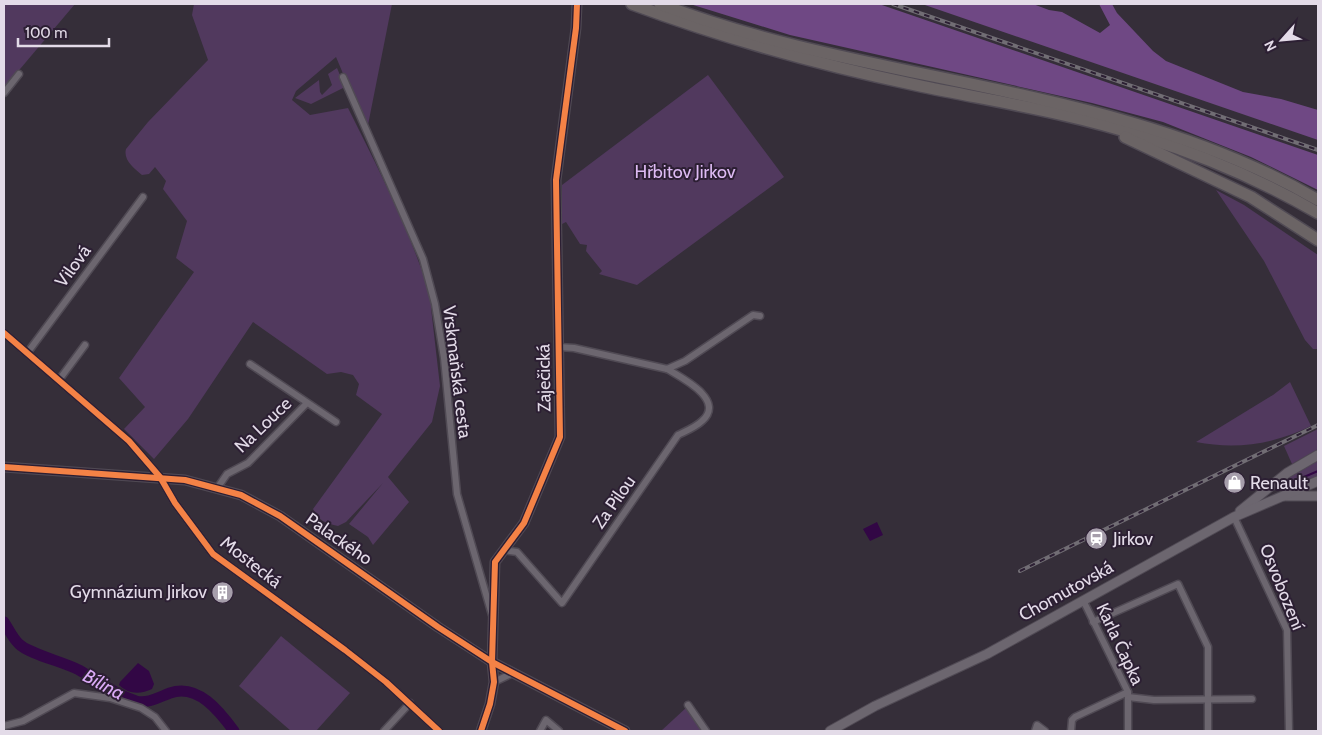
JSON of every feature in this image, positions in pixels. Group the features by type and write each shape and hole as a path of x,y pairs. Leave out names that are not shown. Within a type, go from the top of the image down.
{"highway":[{"path":"632,4 762,47 839,68 1064,115 1141,136 1204,158 1267,185 1318,213"},
{"path":"660,4 765,38 840,58 1046,101 1126,121 1170,135 1245,164 1317,199"},
{"path":"1064,115 1121,135 1217,181 1251,198 1318,240"}],"street":[{"name":"Zaječická","path":"481,731 490,704 494,682 492,662 494,623 493,574 495,562 524,523 560,438 556,180 576,28 577,6"},
{"path":"4,93 19,74"},
{"name":"Vrskmaňská cesta","path":"343,77 423,259 435,304 444,358 457,494 494,623"},
{"name":"Vilová","path":"28,352 143,197"},
{"path":"559,347 574,348 667,369 685,361 753,315 760,316"},
{"name":"Mostecká","path":"4,333 129,441 160,477 213,554 345,650 410,703 439,731"},
{"path":"59,380 85,345"},
{"name":"Na Louce","path":"250,364 336,422"},
{"name":"Za Pilou","path":"503,550 517,552 562,603 678,435 702,422 706,416 709,405 705,396 667,369"},
{"name":"Na Louce","path":"218,487 227,474 248,463 307,403"},
{"path":"1234,517 1287,473 1318,455"},
{"name":"Palackého","path":"4,467 160,477 218,487 241,495 280,516 438,627 492,662 625,731"},
{"name":"Chomutovská","path":"830,731 875,706 972,661 1234,517 1278,496 1318,481"},
{"path":"1278,496 1318,496"},
{"name":"Osvobození","path":"1234,517 1241,527 1287,630 1289,731"},
{"path":"1093,622 1178,584 1208,646 1208,731"},
{"name":"Karla Čapka","path":"1083,600 1128,695 1128,731"},
{"path":"494,682 513,673"},
{"path":"4,726 23,721 74,693 110,698 141,708 156,717 166,731"},
{"path":"1071,731 1072,720 1075,717 1128,695 1154,700 1252,699"},
{"path":"384,731 410,703"},
{"path":"688,705 706,731"},
{"path":"540,731 546,720 559,731"},
{"path":"1035,731 1037,725 1045,731"}],"green space":[{"path":"4,4 75,4 4,88"},
{"path":"194,4 392,4 367,130 336,57 296,91 292,100 310,115 348,108 406,229 433,305 431,308 440,386 432,422 388,477 409,502 373,545 368,537 349,524 383,483 346,522 338,526 323,521 313,509 382,414 356,395 359,384 353,375 341,372 327,374 253,322 188,419 154,459 124,429 145,407 119,378 194,272 176,258 187,221 163,189 166,181 155,167 149,174 142,175 130,164 125,153 126,149 148,122 208,60 192,15"},
{"path":"337,68 345,87 311,104 295,98 319,80 322,95 332,85 328,74"},
{"name":"Hřbitov Jirkov","path":"708,75 784,177 637,285 599,274 602,271 586,251 587,245 580,244 566,222 562,224 562,185"},
{"path":"1216,190 1244,205 1318,255 1318,349 1313,349 1305,340 1264,261"},
{"path":"1290,382 1311,426 1283,437 1255,444 1226,445 1196,442 1273,395"},
{"path":"1318,429 1318,449 1292,464 1284,446"},
{"path":"1318,459 1318,476 1276,490 1276,485"},
{"path":"281,636 350,693 316,731 291,731 239,686"},
{"path":"687,707 704,731 661,731"}],"shaded area":[{"path":"690,4 879,4 1318,155 1318,190 1251,157 1163,122 1092,103 790,35"},
{"path":"922,4 1033,4 1049,10 1062,12 1100,33 1110,25 1099,4 1112,4 1117,13 1153,51 1166,61 1243,92 1281,99 1318,110 1318,140"},
{"path":"877,522 883,535 870,541 863,529"},
{"path":"138,663 149,671 154,684 152,689 148,691 139,693 127,691 119,685 120,682"}],"waterway":[{"path":"1276,489 1318,471"},
{"name":"Bílina","path":"4,622 15,639 24,648 79,670 128,698 145,702 180,691 190,692 199,696 215,708 234,731"}],"railway":[{"path":"893,4 1318,150"},
{"path":"1020,571 1318,425"}],"cycle path":[{"path":"481,731 490,704 494,682 492,662 495,562 524,523 560,437 556,180 576,28 577,4"},
{"path":"4,333 129,441 160,477 175,503 213,554 386,682 439,731"},
{"path":"4,467 185,480 241,495 280,516 438,627 492,662 625,731"}],"place":[{"name":"Renault","path":"1234,483"},
{"name":"Jirkov","path":"1097,539"},
{"name":"Gymnázium Jirkov","path":"223,592"}]}
